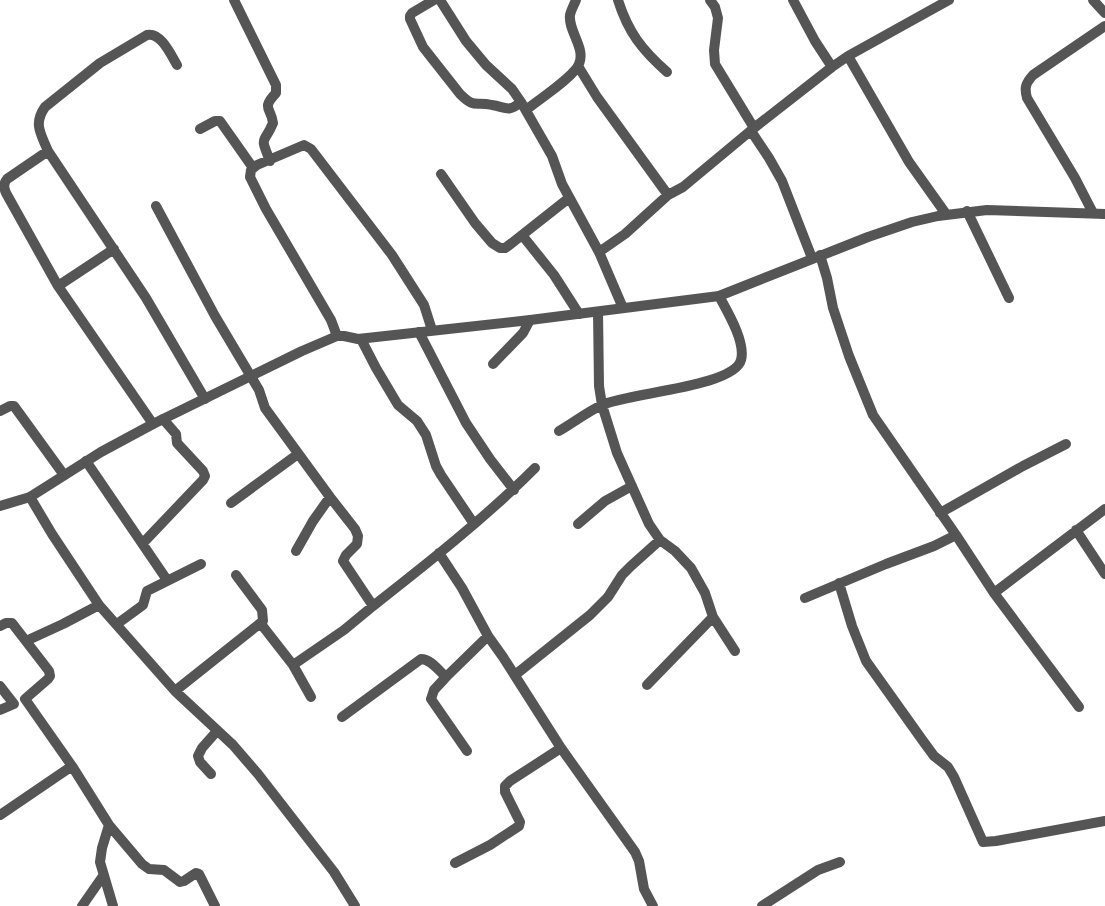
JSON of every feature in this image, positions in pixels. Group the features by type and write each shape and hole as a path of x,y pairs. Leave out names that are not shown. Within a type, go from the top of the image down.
{"street":[{"path":"234,0 276,85 276,93 269,100 267,107 274,123 263,139 270,161"},
{"path":"434,0 410,16 423,46 460,94 467,100 476,105 490,104 505,109 524,106 562,81 578,66 580,52 572,29 570,14 576,0"},
{"path":"440,0 466,41 486,65 512,89 524,106 552,156 569,198 599,252 623,308"},
{"path":"618,0 624,18 633,35 667,72"},
{"path":"710,0 715,7 718,18 714,50 715,64 782,182 827,278 833,308 849,356 873,415 994,593 1079,707"},
{"path":"793,0 814,40 832,67"},
{"path":"599,252 625,234 668,195 683,188 752,129 832,67 938,3 950,0"},
{"path":"1093,0 1105,13"},
{"path":"1093,213 1071,171 1027,98 1025,90 1026,84 1033,75 1105,26"},
{"path":"178,65 158,37 153,34 147,35 100,63 45,107 40,114 40,132 48,151 146,298 205,399"},
{"path":"848,56 909,162 946,214"},
{"path":"578,66 597,97 668,195"},
{"path":"200,129 215,120 220,121 254,168"},
{"path":"338,336 331,320 305,278 250,177 250,173 254,168 302,146 308,146 312,149 392,255 424,305 432,330"},
{"path":"48,151 7,179 4,183 4,188 58,286 153,424"},
{"path":"441,174 475,223 492,244 500,248 505,248 569,198"},
{"path":"156,206 259,390 265,408 330,498 355,529 358,536 357,544 343,561 373,606"},
{"path":"0,506 30,497 86,461 153,424 302,350 338,336 355,340 719,296 894,227 946,214 988,210 1105,214"},
{"path":"966,211 1009,298"},
{"path":"522,235 554,275 579,314"},
{"path":"58,286 114,249"},
{"path":"559,431 602,405 622,398 686,387 730,372 738,366 742,356 740,341 719,296"},
{"path":"598,312 602,405 617,452 649,524 660,540 675,551 691,568 705,594 712,616 735,651"},
{"path":"493,364 523,333 530,320"},
{"path":"419,332 466,423 514,490"},
{"path":"361,339 398,405 418,421 426,435 436,466 474,524"},
{"path":"0,411 14,406 64,475"},
{"path":"142,543 205,476 203,471 177,443 176,434 164,419"},
{"path":"940,513 1066,444"},
{"path":"231,503 298,454"},
{"path":"86,461 167,580"},
{"path":"293,665 344,630 439,553 514,490 536,468"},
{"path":"578,524 605,501 632,486"},
{"path":"30,497 52,534 99,604 175,691 233,745 275,795 334,872 356,906"},
{"path":"296,551 313,521 330,498"},
{"path":"994,593 1105,509"},
{"path":"1076,530 1105,574"},
{"path":"805,598 934,546 956,535"},
{"path":"515,675 590,615 608,597 622,575 660,540"},
{"path":"439,553 462,588 488,636 562,748 635,852 639,861 644,889 653,906"},
{"path":"117,624 143,605 147,591 202,564"},
{"path":"175,691 261,624 264,619 262,610 236,575"},
{"path":"839,583 852,626 866,661 934,756 948,767 983,842 1105,821"},
{"path":"26,641 63,624 99,604"},
{"path":"647,685 712,616"},
{"path":"0,710 25,699 50,676 45,665 12,623 2,621"},
{"path":"261,624 293,665 311,697"},
{"path":"467,751 431,699 434,690 488,636"},
{"path":"342,717 422,659 429,661 446,678"},
{"path":"0,686 14,704"},
{"path":"25,699 72,766 109,824 142,864 147,868 164,870 177,881 182,882 195,874 199,874 215,906"},
{"path":"210,774 200,762 198,756 202,748 217,731"},
{"path":"455,863 490,845 519,826 520,822 505,786 562,748"},
{"path":"0,816 72,766"},
{"path":"109,824 100,859 103,876 113,906"},
{"path":"762,906 818,870 840,862"},
{"path":"82,906 103,876"}]}
